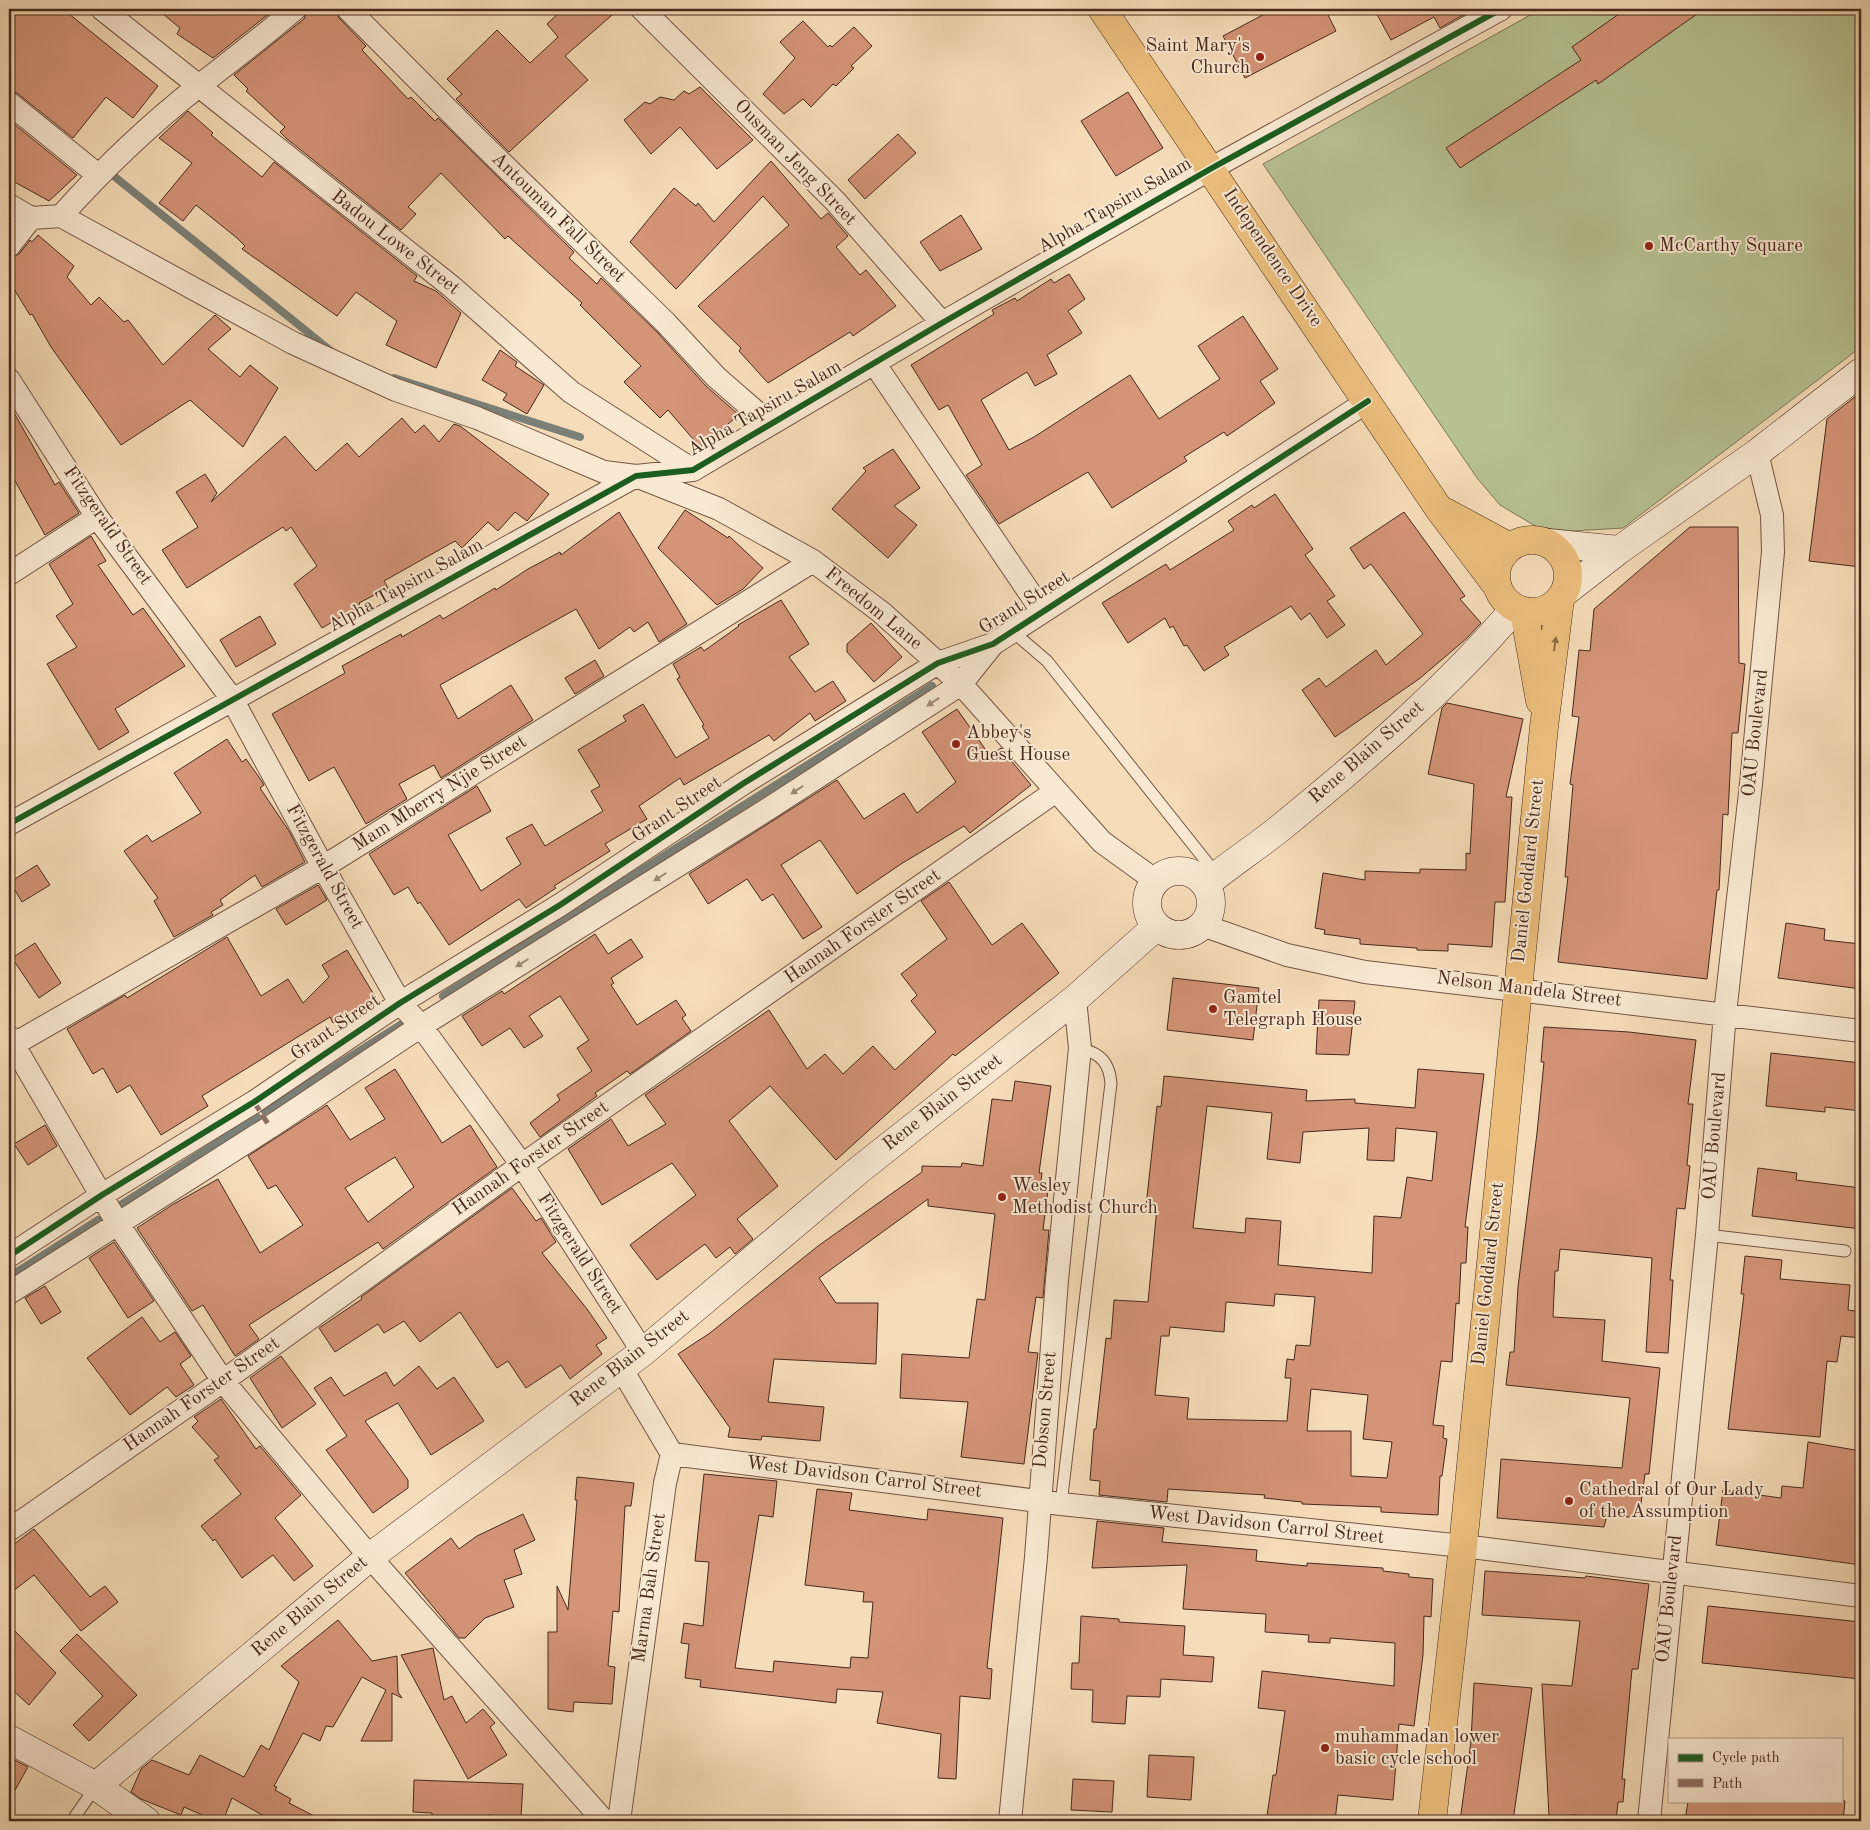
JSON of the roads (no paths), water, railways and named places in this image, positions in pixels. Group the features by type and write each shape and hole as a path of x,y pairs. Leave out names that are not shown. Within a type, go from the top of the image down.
{"highway":[{"name":"Independence Drive","path":"1102,9 1212,168 1439,509 1497,586"},
{"path":"1439,509 1510,547"},
{"path":"1535,540 1548,543 1557,549 1568,569 1563,595 1555,605 1540,611 1519,609 1501,595 1497,586 1496,578 1499,560 1510,547 1522,541 1535,540"},
{"name":"Daniel Goddard Street","path":"1432,1821 1462,1546 1544,727 1563,595"},
{"name":"Daniel Goddard Street","path":"1519,609 1544,727"}],"street":[{"name":"Badou Lowe Street","path":"102,9 452,287 571,392 693,470"},
{"path":"62,216 98,175 198,86 267,34 295,9"},
{"name":"Antouman Fall Street","path":"348,9 474,136 665,322 716,377 770,424"},
{"name":"Ousman Jeng Street","path":"642,9 835,201 942,323"},
{"name":"Alpha Tapsiru Salam","path":"9,824 636,476 693,470 942,323 1212,168 1501,9"},
{"path":"9,103 98,175"},
{"path":"9,205 31,218 62,216 293,343 396,390 476,418 604,472 636,476"},
{"path":"9,246 31,218"},
{"path":"874,363 1042,611"},
{"path":"1563,595 1619,550 1757,453 1861,372"},
{"name":"Fitzgerald Street","path":"9,380 97,517 232,699 323,868 400,1003 421,1026 522,1165 632,1360"},
{"name":"Grant Street","path":"9,1256 254,1102 400,1003 560,905 744,784 938,663 993,644 1368,401"},
{"name":"OAU Boulevard","path":"1649,1821 1672,1572 1707,1235 1725,1013 1751,784 1773,552 1772,515 1757,453"},
{"name":"Freedom Lane","path":"636,476 719,509 813,561 881,612 961,684 1102,842 1156,881"},
{"path":"9,574 97,517"},
{"path":"1548,543 1619,550"},
{"name":"Mam Mberry Njie Street","path":"10,1043 323,868 813,561"},
{"name":"Rene Blain Street","path":"1211,879 1280,828 1417,710 1466,664 1519,609"},
{"name":"Grant Street","path":"9,1294 270,1127 421,1026 768,809 961,684 993,644"},
{"name":"Hannah Forster Street","path":"9,1530 223,1381 522,1165 1056,792"},
{"path":"1177,871 1189,872 1211,879 1211,904 1209,913 1202,924 1189,933 1178,935 1167,932 1157,926 1151,918 1147,904 1150,889 1156,881 1165,874 1177,871"},
{"name":"Nelson Mandela Street","path":"1202,924 1287,955 1365,972 1517,988 1861,1031"},
{"name":"Rene Blain Street","path":"96,1786 370,1557 632,1360 859,1170 1075,999 1157,926"},
{"name":"Dobson Street","path":"1010,1821 1050,1502 1057,1280 1080,1048 1075,999"},
{"path":"10,1043 118,1224 223,1381 370,1557 604,1821"},
{"path":"632,1360 672,1454"},
{"name":"West Davidson Carrol Street","path":"672,1454 1050,1502 1462,1546 1861,1596"},
{"name":"Marma Bah Street","path":"618,1821 665,1483 672,1454"},
{"path":"9,1738 96,1786 146,1821"}],"lane":[{"path":"1012,631 1047,661 1211,879"},
{"path":"1050,1502 1111,1083 1106,1061 1095,1052 1080,1048"},
{"path":"1707,1235 1845,1251"},
{"path":"72,1821 96,1786"}],"waterway":[{"path":"115,177 331,351"},
{"path":"394,378 580,437"},
{"path":"443,996 932,686"},
{"path":"265,1111 402,1024"},
{"path":"119,1206 257,1117"},
{"path":"9,1277 98,1220"}],"place":[{"name":"Saint Mary's Church","path":"1260,57"},
{"name":"McCarthy Square","path":"1649,246"},
{"name":"Abbey's Guest House","path":"956,744"},
{"name":"Gamtel Telegraph House","path":"1213,1009"},
{"name":"Wesley Methodist Church","path":"1002,1197"},
{"name":"Cathedral of Our Lady of the Assumption","path":"1569,1501"},
{"name":"muhammadan lower basic cycle school","path":"1325,1748"}]}
